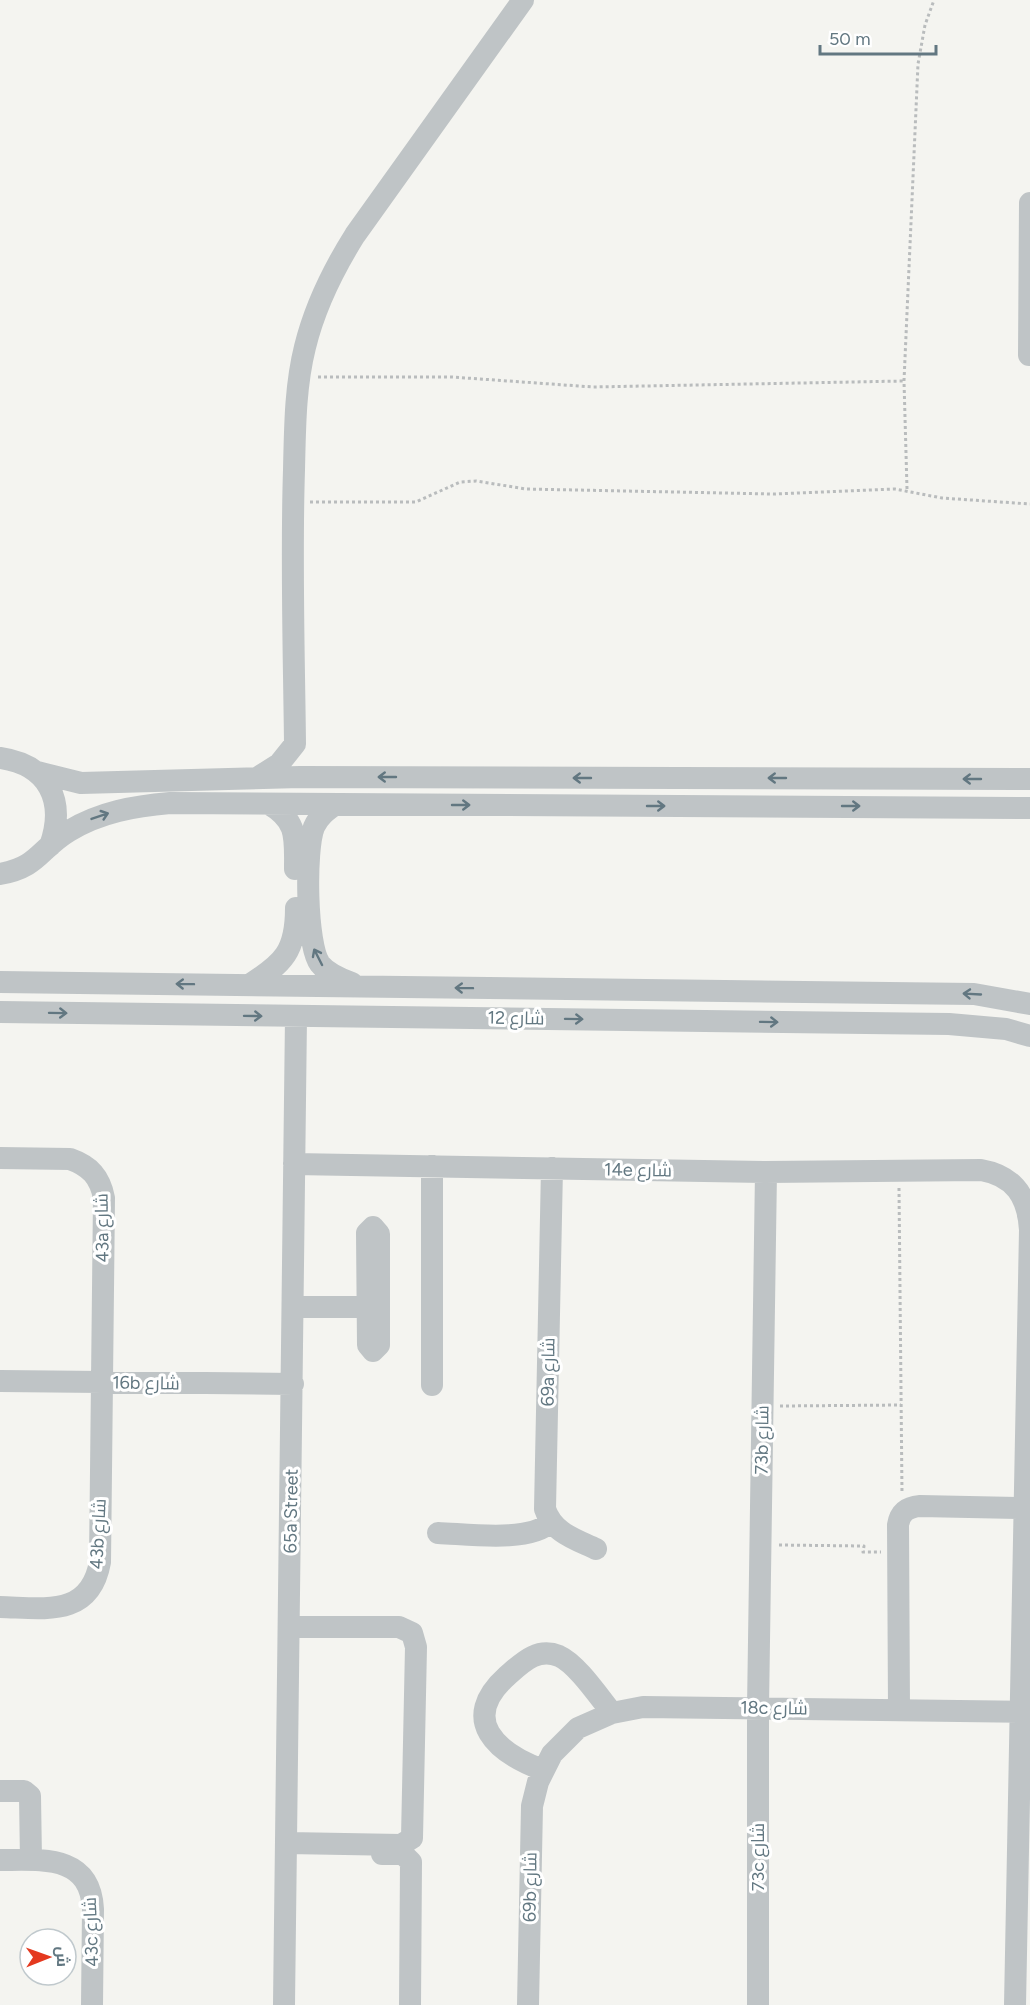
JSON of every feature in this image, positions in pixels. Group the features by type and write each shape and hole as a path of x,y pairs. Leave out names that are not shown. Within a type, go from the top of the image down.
{"street":[{"path":"256,778 279,764 295,744 293,502 299,377 313,318 338,261 523,0"},
{"path":"1029,355 1030,203"},
{"path":"295,744 312,762 332,777"},
{"path":"5,755 37,772 81,783 332,777 1030,779"},
{"path":"37,772 50,788 57,807 56,827 50,846"},
{"path":"0,874 19,871 37,861 50,846 90,820 124,809 170,803 1030,808"},
{"path":"249,985 278,965 288,953 296,928 293,826 287,817 269,804"},
{"path":"336,804 319,818 310,845 310,935 321,965 330,974 365,987"},
{"name":"شارع 12","path":"0,982 974,994 1030,1004"},
{"path":"402,1015 439,1005 514,1004 519,1000 522,989"},
{"path":"604,1020 605,1012 611,1006 667,1002 695,990"},
{"name":"شارع 12","path":"0,1012 296,1017 402,1015 949,1024 1006,1029 1030,1036"},
{"name":"65a Street","path":"284,2005 288,1848 296,1017"},
{"name":"43a شارع","path":"0,1158 70,1159 90,1169 102,1187 101,1382"},
{"name":"14e شارع","path":"294,1164 766,1172 981,1170 995,1173 1013,1184 1026,1201 1029,1215 1022,1509"},
{"path":"432,1166 432,1385"},
{"name":"69a شارع","path":"551,1522 545,1502 552,1168"},
{"name":"73b شارع","path":"758,1708 766,1172"},
{"path":"293,1307 367,1307"},
{"name":"16b شارع","path":"0,1381 293,1384"},
{"name":"43b شارع","path":"0,1607 58,1608 71,1604 83,1597 98,1575 101,1382"},
{"path":"898,1709 898,1526 903,1513 908,1509 921,1506 1022,1509 1026,1712 1015,2005"},
{"path":"438,1533 525,1534 539,1531 551,1522 567,1535 596,1549"},
{"path":"288,1848 401,1845 412,1838 416,1647 412,1633 404,1628 290,1628"},
{"path":"543,1770 508,1754 485,1724 484,1707 490,1693 524,1660 547,1653 562,1658 612,1713"},
{"name":"18c شارع","path":"543,1770 552,1754 578,1728 612,1713 643,1707 1026,1712"},
{"name":"73c شارع","path":"758,1708 758,2005"},
{"name":"69b شارع","path":"528,2005 532,1806 543,1770"},
{"path":"0,1791 24,1791 30,1796 31,1860"},
{"path":"288,1848 403,1854 410,1858 412,1866 410,2005"},
{"name":"43c شارع","path":"0,1860 31,1860 67,1864 88,1882 93,1895 92,2005"}],"path":[{"path":"907,489 904,381 918,64 925,25 934,0"},
{"path":"299,377 452,377 593,387 904,381"},
{"path":"293,502 416,502 460,482 476,481 526,489 773,494 907,489 942,498 1030,504"},
{"path":"899,1171 903,1513"},
{"path":"762,1406 901,1405"},
{"path":"761,1545 864,1546 863,1552 898,1552"}]}
